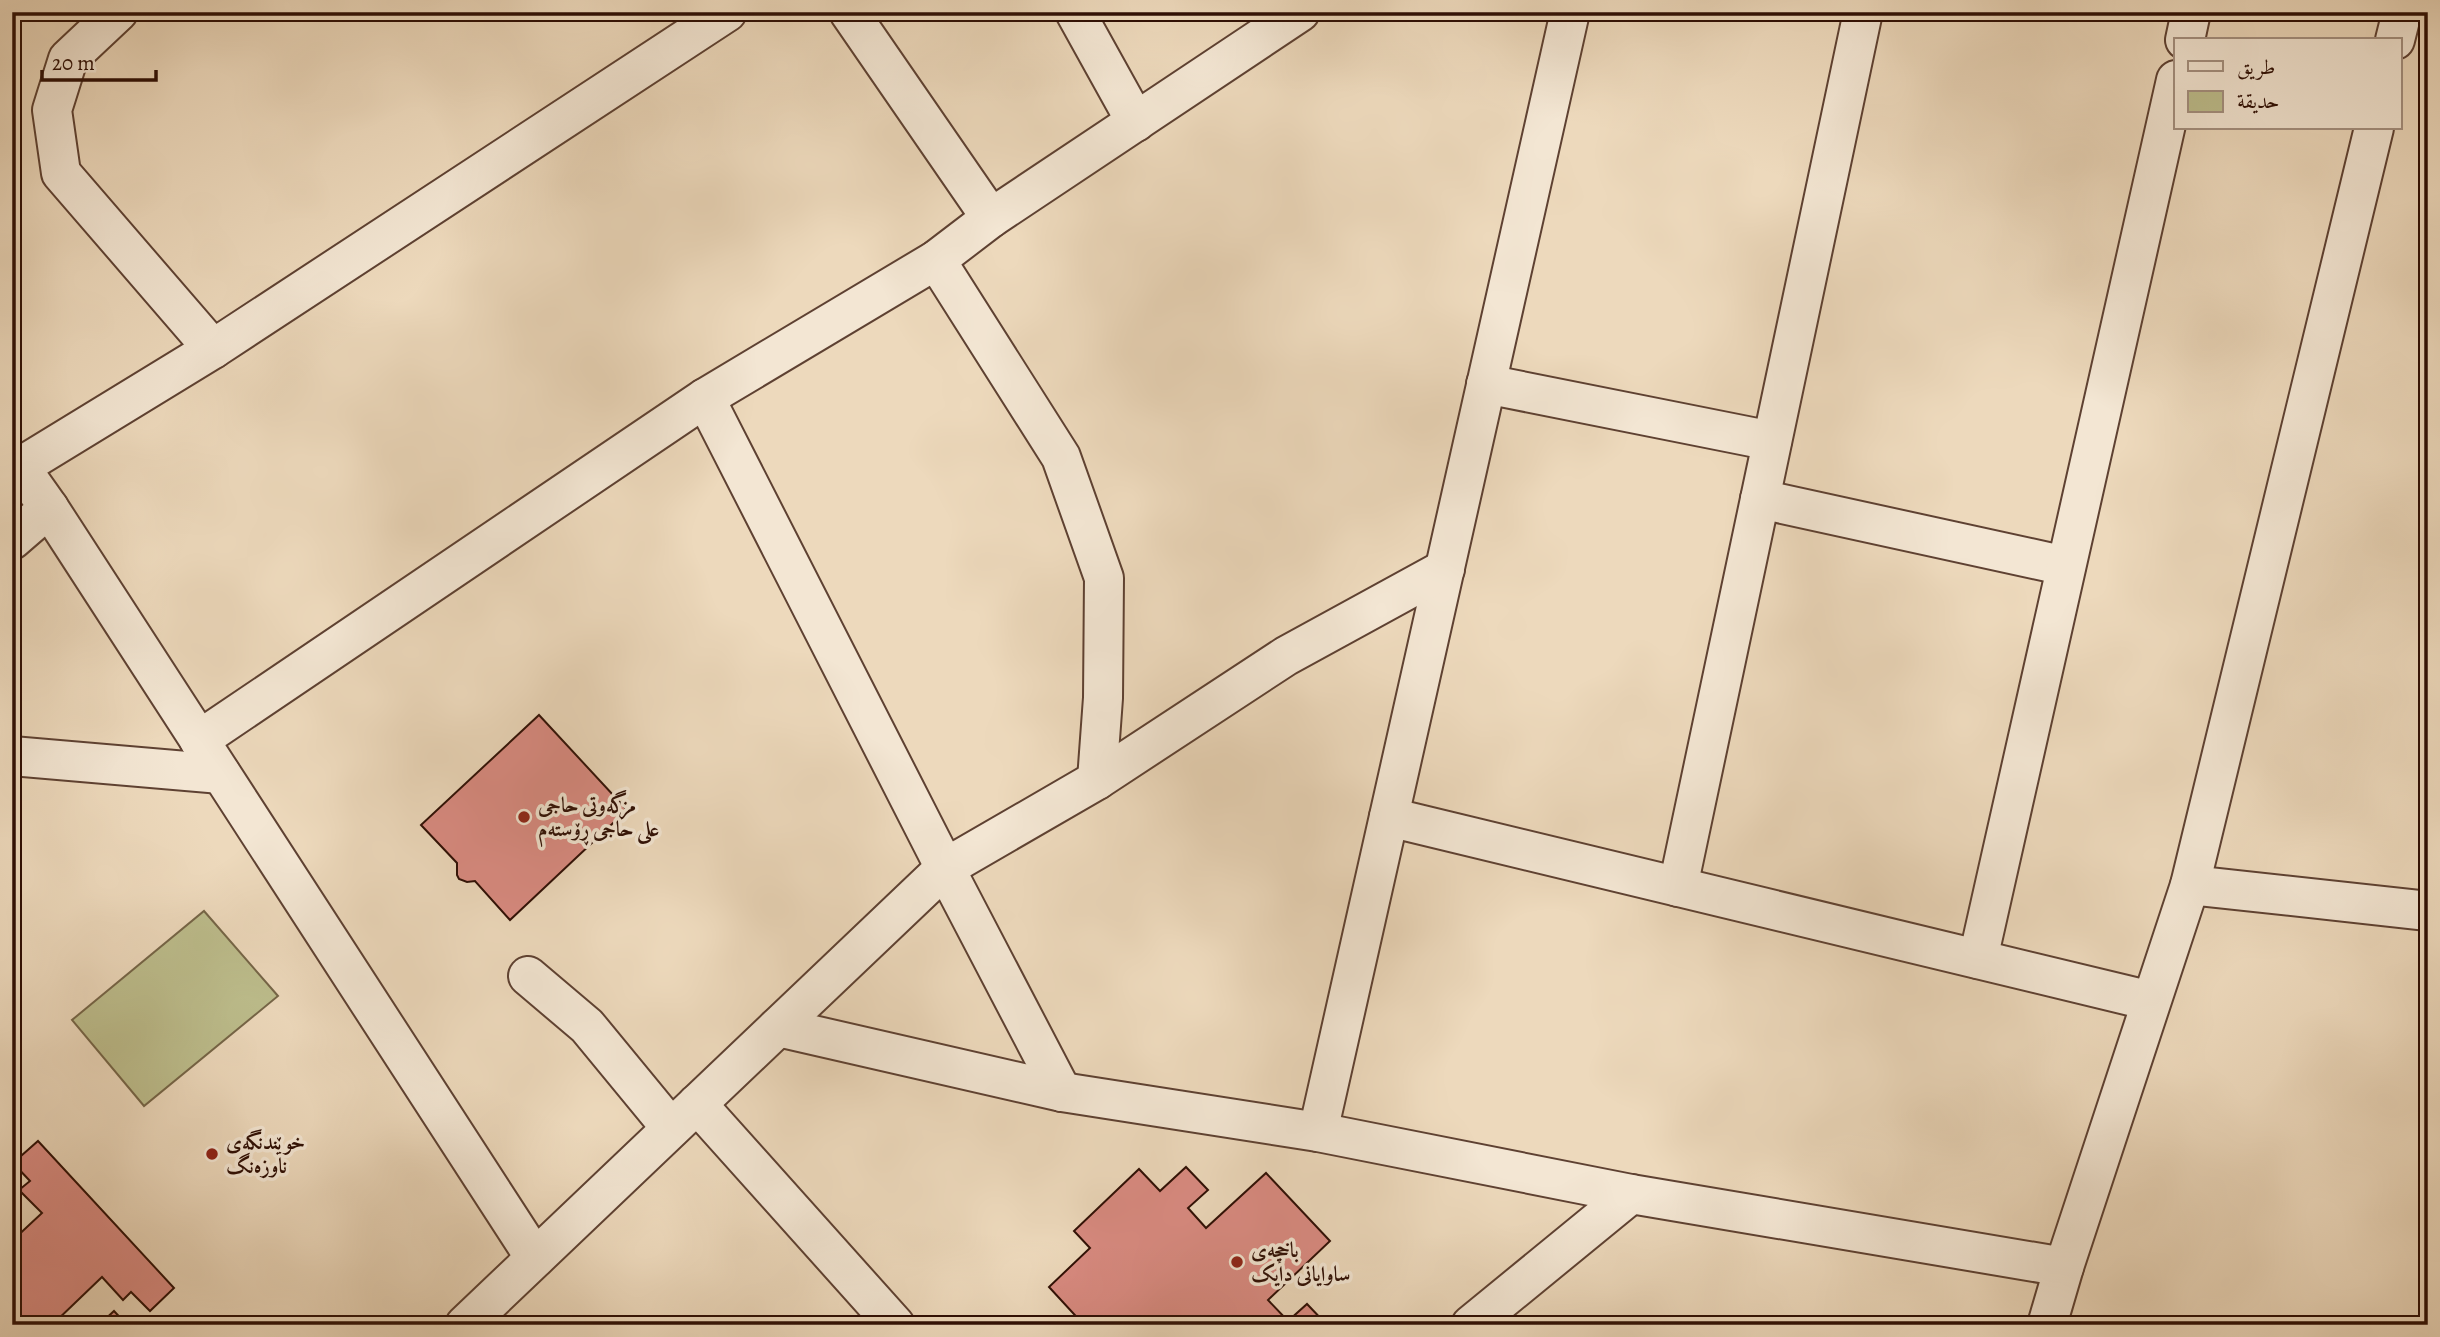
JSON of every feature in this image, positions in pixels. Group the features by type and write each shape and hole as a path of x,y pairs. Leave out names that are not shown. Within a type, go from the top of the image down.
{"street":[{"path":"118,12 68,59 52,110 61,173 213,349"},
{"path":"535,1258 49,508 16,468 213,349 727,12"},
{"path":"849,12 991,218"},
{"path":"1075,12 1136,122"},
{"path":"199,740 705,398 936,260 991,218 1300,12"},
{"path":"1318,1132 1570,12"},
{"path":"1678,887 1863,12"},
{"path":"2185,38 2191,12"},
{"path":"2396,38 2402,12"},
{"path":"1978,959 2174,89"},
{"path":"2047,1325 2063,1267 2190,884 2374,130"},
{"path":"936,260 1061,457 1104,578 1102,698 1097,780"},
{"path":"1486,384 1772,441"},
{"path":"705,398 1062,1091"},
{"path":"1760,499 2066,566"},
{"path":"12,540 49,508"},
{"path":"465,1325 945,868 1097,780 1286,656 1445,569"},
{"path":"12,756 221,774"},
{"path":"1389,817 2151,1001"},
{"path":"2190,884 2428,911"},
{"path":"528,976 587,1026 684,1116 895,1325"},
{"path":"778,1027 1062,1091 1318,1132 1631,1194 2063,1267"},
{"path":"1471,1325 1631,1194"}],"green space":[{"path":"204,911 278,996 144,1106 72,1020"}],"building":[{"name":"مزگەوتی حاجی علی حاجی ڕۆستەم","path":"539,715 627,810 510,920 475,881 459,879 457,863 421,825"},
{"path":"38,1141 174,1288 150,1311 131,1292 123,1300 102,1277 52,1325 12,1325 12,1241 42,1213 19,1190 30,1181 13,1163"},
{"path":"1186,1167 1208,1190 1188,1208 1206,1228 1266,1173 1330,1241 1268,1300 1288,1321 1307,1304 1327,1325 1084,1325 1049,1287 1090,1248 1074,1231 1139,1169 1160,1191"},
{"path":"114,1311 127,1325 99,1325"}],"place":[{"name":"مزگەوتی حاجی علی حاجی ڕۆستەم","path":"524,817"},
{"name":"خوێندنگەی ناوزەنگ","path":"212,1154"},
{"name":"باخچەی ساوایانی دایک","path":"1237,1262"}]}
